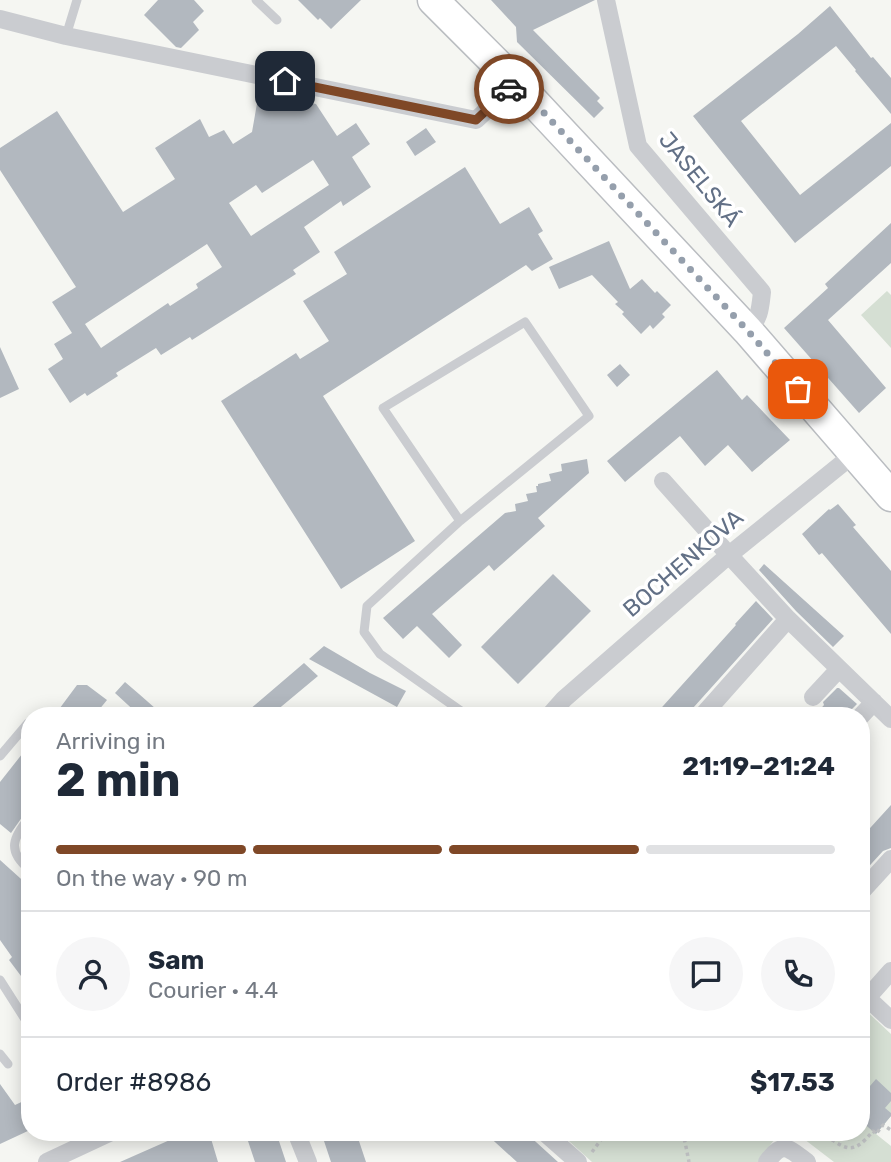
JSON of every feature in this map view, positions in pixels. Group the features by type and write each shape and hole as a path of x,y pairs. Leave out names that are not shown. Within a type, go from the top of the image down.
{"main road":[{"path":"433,0 516,83 748,331 891,496"}],"street":[{"name":"JASELSKÁ","path":"606,0 638,146 762,292 757,321 748,331"},
{"path":"0,19 66,36 476,120 516,83"},
{"name":"BOCHENKOVA","path":"558,707 729,555 854,453"},
{"path":"663,481 788,619 891,719"},
{"path":"710,707 788,619"},
{"path":"813,697 839,669"},
{"path":"869,707 874,702"},
{"path":"870,882 891,859"},
{"path":"870,990 891,971"},
{"path":"870,1001 891,1020"},
{"path":"47,1162 88,1141"},
{"path":"299,1141 307,1162"},
{"path":"554,1141 578,1162"},
{"path":"766,1162 776,1150 783,1148 791,1150 807,1162"}],"lane":[{"path":"66,36 77,0"},
{"path":"256,0 277,20"},
{"path":"455,707 380,654 364,632 367,607 460,521 589,416 525,322 383,408 460,521"},
{"path":"0,756 21,731"},
{"path":"21,828 16,834 14,851 21,861"},
{"path":"0,980 21,1013"},
{"path":"0,1054 8,1064"}],"path":[{"path":"870,1135 873,1131 876,1134 883,1125 891,1130"},
{"path":"685,1141 689,1162"},
{"path":"835,1141 851,1148 865,1141"}],"shaded area":[{"path":"887,291 891,295 891,348 861,315"},
{"path":"870,1014 891,1034 891,1116 876,1134 891,1146 891,1162 834,1162 807,1141 870,1141"},
{"path":"569,1141 773,1141 758,1162 592,1162"}],"building":[{"path":"158,0 194,0 204,11 193,22 199,30 181,48 176,47 144,15"},
{"path":"298,0 361,0 331,29"},
{"path":"491,0 595,0 533,30 600,98 597,101 604,108 594,118 517,42 516,27"},
{"path":"830,6 871,58 873,57 891,78 891,114 836,46 741,121 800,195 891,123 891,166 795,243 693,116"},
{"path":"259,92 316,104 337,136 356,123 370,144 352,157 371,187 343,206 341,201 304,227 320,252 293,270 296,274 192,340 190,337 161,355 156,348 116,373 118,376 87,396 85,393 70,403 48,369 63,359 54,344 72,333 52,302 76,287 0,170 0,148 57,111 123,212 175,179 155,148 200,119 209,137 224,130 233,144 252,132","holes":["313,160 329,185 251,236 229,203 256,185 262,193","207,244 222,267 196,284 198,288 170,306 168,303 101,348 85,324"]},
{"path":"426,128 436,142 415,156 406,142"},
{"path":"465,167 500,224 529,207 543,231 538,234 553,259 532,271 526,265 323,396 415,541 341,589 221,401 296,353 300,359 329,341 303,301 347,274 334,252"},
{"path":"891,223 891,263 828,320 886,388 859,413 784,328 828,288 825,284"},
{"path":"609,241 630,289 642,279 671,305 662,314 665,317 653,329 650,325 641,334 622,314 624,312 615,304 618,302 592,275 559,289 549,267"},
{"path":"0,347 19,389 0,398"},
{"path":"620,364 630,375 617,387 607,375"},
{"path":"717,370 742,400 747,395 790,440 752,472 728,445 705,466 680,436 625,482 607,461"},
{"path":"587,459 589,473 538,518 545,526 494,571 489,565 432,614 462,645 449,658 417,626 403,639 383,618 505,513 516,511 515,504 528,501 526,494 537,492 538,484 551,481 549,474 562,471 561,464"},
{"path":"838,504 856,525 853,527 891,571 891,634 822,553 819,555 802,534"},
{"path":"764,564 844,636 833,647 759,570"},
{"path":"553,574 591,611 518,684 481,647"},
{"path":"756,601 773,619 694,707 662,707 736,625"},
{"path":"324,646 406,691 397,707 309,659"},
{"path":"304,663 318,676 281,707 253,707"},
{"path":"125,682 154,707 130,707 115,693"},
{"path":"77,685 87,685 107,700 101,707 61,707"},
{"path":"839,688 857,704 854,707 822,707 823,702"},
{"path":"21,755 21,819 11,833 0,824 0,782"},
{"path":"891,805 891,848 883,851 870,865 870,828"},
{"path":"0,860 21,879 21,976 9,960 12,957 0,940"},
{"path":"876,1079 891,1093 891,1101 885,1108 891,1116 876,1134 870,1129 870,1086"},
{"path":"0,1084 15,1105 21,1102 21,1134 0,1144"},
{"path":"168,1141 212,1141 218,1162 120,1162"},
{"path":"248,1141 279,1141 286,1162 255,1162"},
{"path":"324,1141 359,1141 366,1162 331,1162"},
{"path":"494,1141 535,1141 558,1162 517,1162"}],"way so far":[{"path":"509,89 516,83 748,331 798,389"}],"route":[{"path":"285,81 476,120 509,89"}]}
